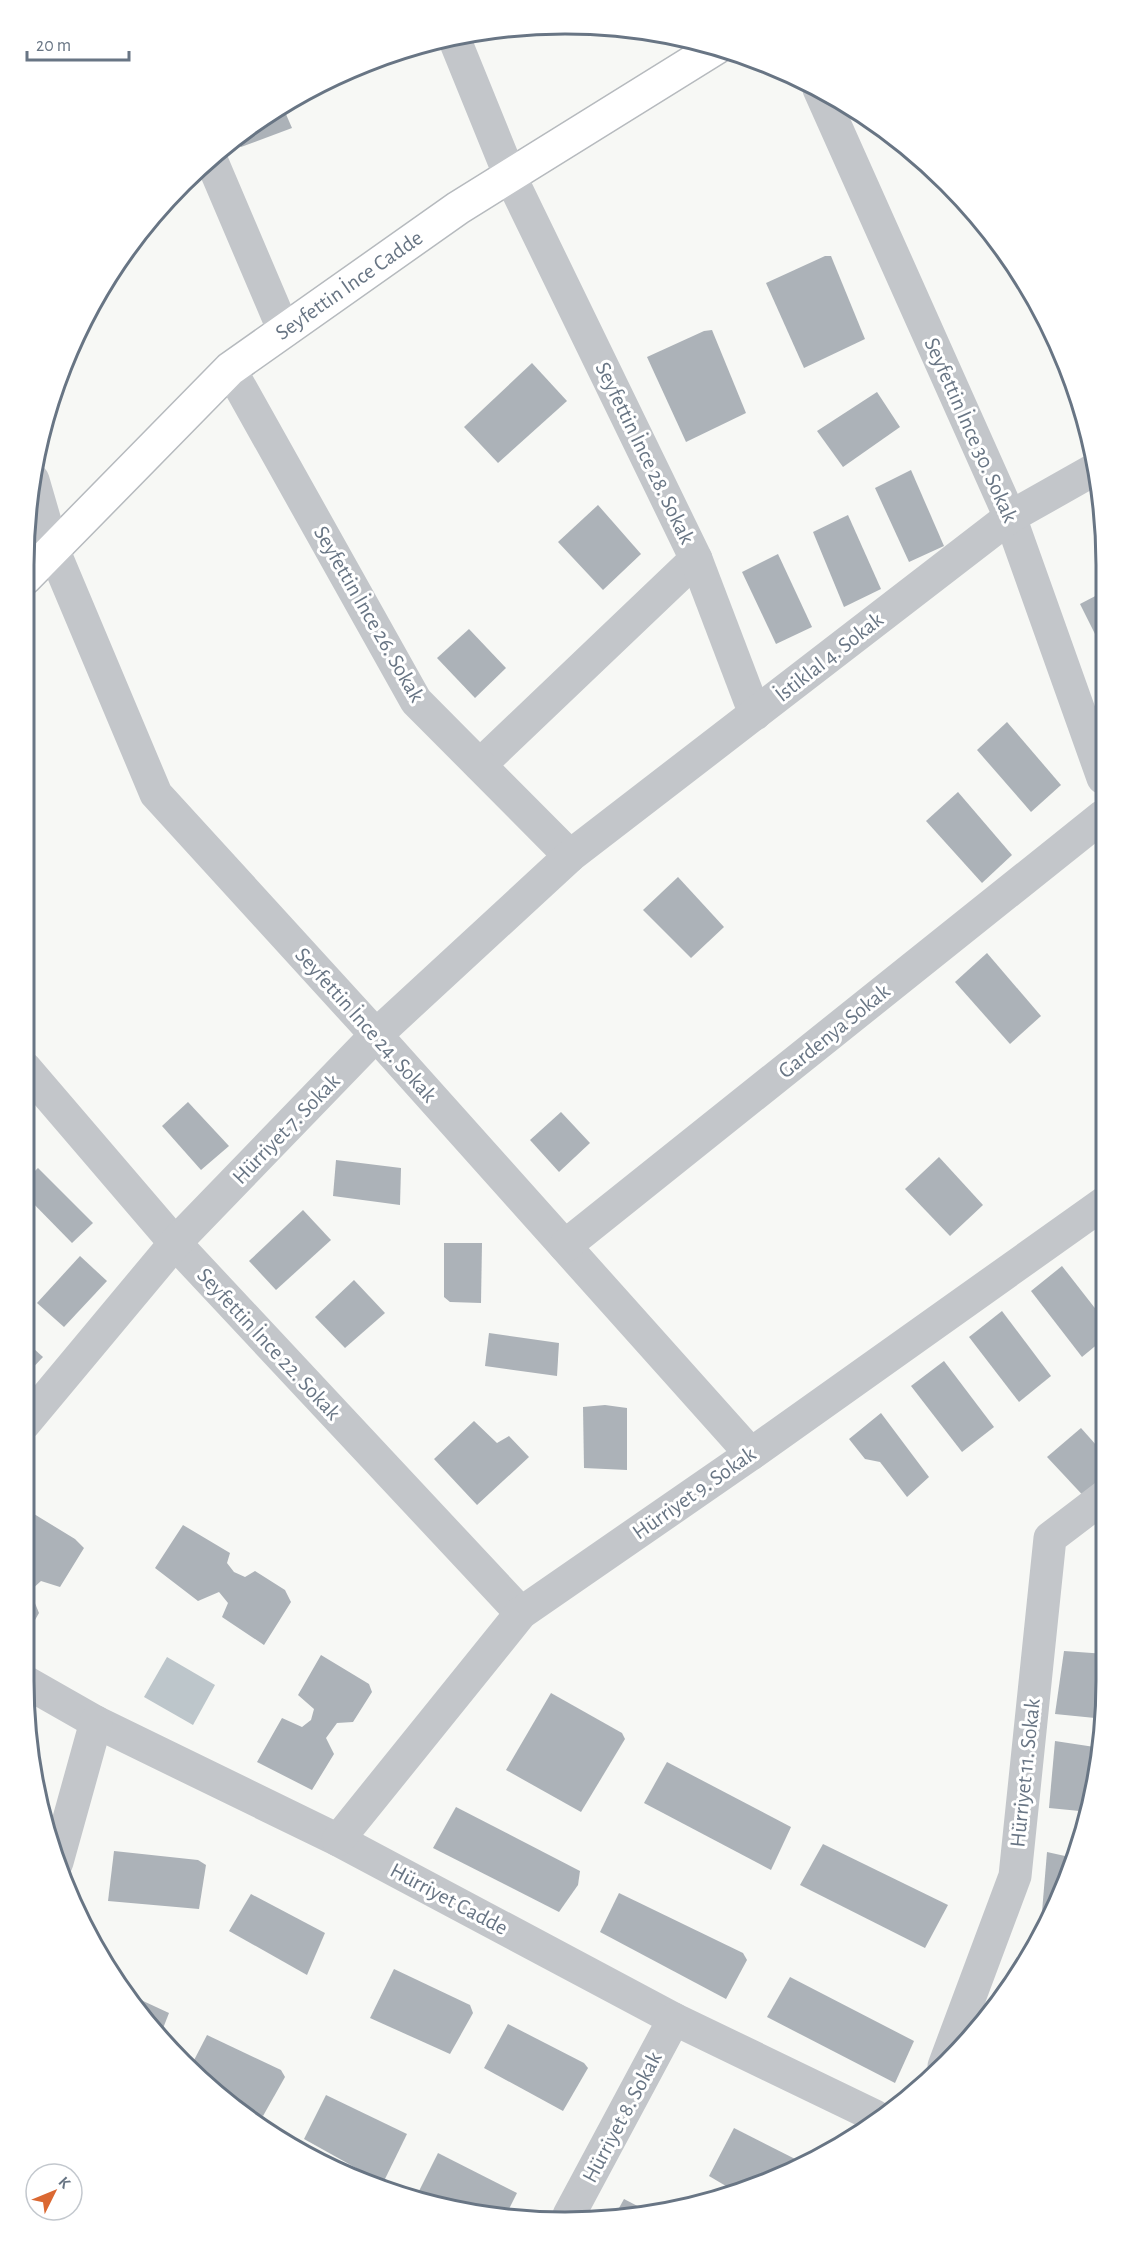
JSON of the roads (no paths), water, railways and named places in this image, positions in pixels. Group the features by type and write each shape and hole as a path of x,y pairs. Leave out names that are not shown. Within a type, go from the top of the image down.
{"main road":[{"name":"Seyfettin İnce Cadde","path":"34,569 230,369 458,208 705,54"}],"street":[{"name":"Seyfettin İnce 28. Sokak","path":"457,46 510,176 696,559 480,765"},
{"name":"Seyfettin İnce 30. Sokak","path":"825,103 1010,517 1096,758"},
{"path":"214,167 284,331"},
{"name":"Seyfettin İnce 26. Sokak","path":"230,369 416,701 570,856"},
{"name":"İstiklal 4. Sokak","path":"570,856 1010,517 1088,473"},
{"name":"Seyfettin İnce 24. Sokak","path":"39,500 53,549 156,794 376,1035 751,1454"},
{"path":"696,559 755,714"},
{"name":"Gardenya Sokak","path":"565,1246 1096,822"},
{"name":"Hürriyet 7. Sokak","path":"34,1412 175,1243 376,1035 570,856"},
{"name":"Seyfettin İnce 22. Sokak","path":"34,1084 175,1243 521,1613"},
{"name":"Hürriyet 9. Sokak","path":"338,1840 521,1613 751,1454 1096,1209"},
{"name":"Hürriyet 11. Sokak","path":"952,2045 1015,1876 1050,1538 1096,1503"},
{"name":"Hürriyet Cadde","path":"34,1687 96,1722 338,1840 674,2019 872,2114"},
{"path":"61,1846 96,1722"},
{"name":"Hürriyet 8. Sokak","path":"571,2212 674,2019"}]}
